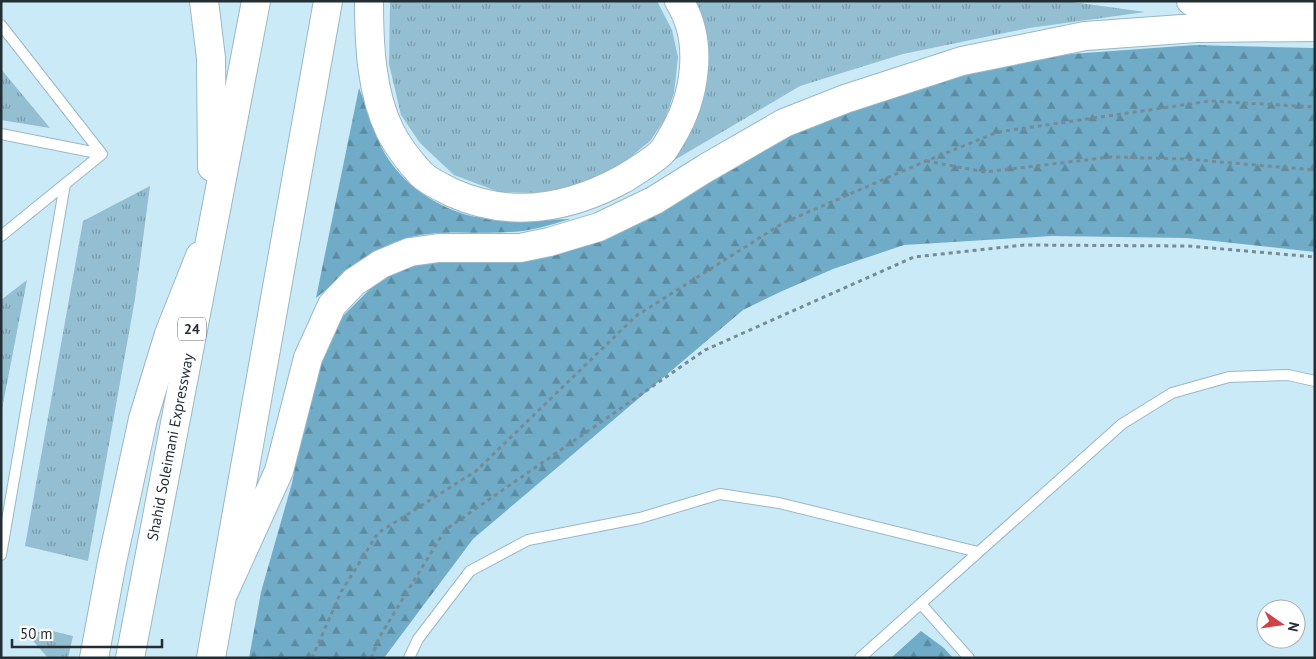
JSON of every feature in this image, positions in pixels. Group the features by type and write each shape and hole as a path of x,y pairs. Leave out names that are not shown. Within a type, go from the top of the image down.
{"main road":[{"path":"94,658 114,552 144,419 169,334 212,225 211,58 204,1"},
{"name":"Shahid Soleimani Expressway","path":"130,658 256,1"},
{"path":"211,658 328,1"},
{"path":"369,1 371,52 379,101 390,131 405,153 422,175 445,189 469,200 521,208 548,206 586,197 637,171 662,152 679,125 690,94 695,63 693,36 680,1"},
{"path":"1191,1 1315,11"},
{"path":"224,592 280,472 308,358 332,305 354,282 381,264 410,252 439,248 520,248 549,242 599,227 655,200 784,123 846,98 962,61 1085,36 1196,28 1315,28"}],"lane":[{"path":"1,24 102,154"},
{"path":"1,134 102,154"},
{"path":"1,236 102,154"},
{"path":"1,555 66,184"},
{"path":"860,658 1122,424 1172,393 1229,377 1288,375 1315,381"},
{"path":"409,658 418,639 470,571 528,540 640,518 720,494 779,503 978,552"},
{"path":"921,604 969,658"}],"path":[{"path":"312,658 341,592 378,533 476,471 636,316 783,223 926,160 998,132 1210,101 1315,108"},
{"path":"926,160 986,172 1111,157 1186,159 1315,170"},
{"path":"371,658 380,636 445,530 705,350 914,257 1024,245 1188,246 1315,257"}],"green space":[{"path":"390,1 657,1 672,30 678,57 674,93 665,119 650,141 622,164 579,185 540,193 499,192 454,175 420,143 401,115 389,64"},
{"path":"695,1 1065,1 1145,12 1029,28 903,54 800,86 617,194 692,123 706,87 709,61 706,36 700,11"},
{"path":"1195,45 1315,48 1315,252 1187,238 1052,236 904,245 833,269 743,310 473,539 384,658 249,658 261,592 292,483 312,375 338,321 378,281 412,264 457,258 506,259 559,254 630,228 691,188 799,130 898,90 981,67 1071,54"},
{"path":"1,69 50,128 1,120"},
{"path":"359,88 377,138 391,164 421,193 445,207 471,216 495,220 570,219 518,231 444,233 404,239 379,249 368,256 316,298"},
{"path":"150,186 135,299 88,561 25,546 83,221"},
{"path":"27,280 1,414 1,300"},
{"path":"48,630 73,636 68,658 48,658 27,634"},
{"path":"921,631 944,648 953,658 891,658"}]}
